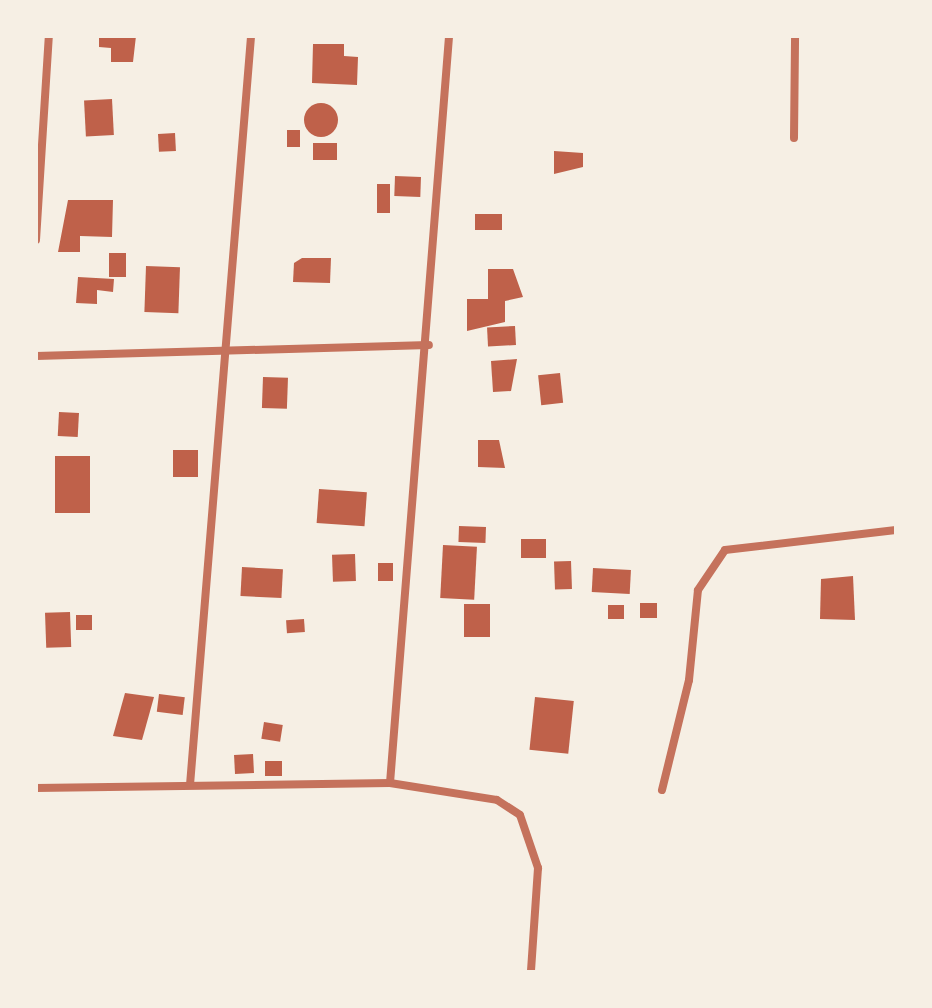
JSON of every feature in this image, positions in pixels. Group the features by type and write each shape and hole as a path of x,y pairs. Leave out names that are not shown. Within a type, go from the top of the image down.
{"street":[{"path":"36,240 49,36"},
{"path":"190,785 229,350 251,36"},
{"path":"390,783 429,345 449,36"},
{"path":"794,138 795,36"},
{"path":"36,356 429,345"},
{"path":"662,790 689,680 698,590 725,550 896,530"},
{"path":"36,788 390,783 472,793 520,815 538,868 531,972"}],"building":[{"path":"99,36 136,36 133,62 111,62 111,48 99,47"},
{"path":"313,44 344,44 344,56 358,57 357,85 312,83"},
{"path":"112,99 114,135 86,136 84,100"},
{"path":"321,103 333,108 338,120 333,132 321,137 309,132 304,120 309,108"},
{"path":"287,130 300,130 300,147 287,147"},
{"path":"175,133 176,151 159,152 158,134"},
{"path":"313,143 337,143 337,160 313,160"},
{"path":"554,151 583,153 583,167 554,174"},
{"path":"395,176 421,177 420,197 394,196"},
{"path":"377,184 390,184 390,213 377,213"},
{"path":"68,200 113,200 112,237 80,236 80,252 58,252"},
{"path":"475,214 502,214 502,230 475,230"},
{"path":"109,253 126,253 126,277 109,277"},
{"path":"302,258 331,258 330,283 293,282 294,263"},
{"path":"146,266 180,267 178,313 144,312"},
{"path":"488,269 513,269 523,297 505,301 505,322 467,331 467,299 488,299"},
{"path":"78,277 114,279 113,292 97,290 97,304 76,303"},
{"path":"515,326 516,345 488,346 487,327"},
{"path":"517,359 511,391 493,392 491,361"},
{"path":"560,373 563,403 541,405 538,375"},
{"path":"263,377 288,378 287,409 262,408"},
{"path":"59,412 79,413 78,437 58,436"},
{"path":"478,440 499,440 505,468 478,467"},
{"path":"173,450 198,450 198,477 173,477"},
{"path":"55,456 90,456 90,513 55,513"},
{"path":"319,489 367,492 365,526 317,523"},
{"path":"459,526 486,527 485,543 458,542"},
{"path":"521,539 546,539 546,558 521,558"},
{"path":"443,545 477,547 474,600 440,598"},
{"path":"355,554 356,581 333,582 332,555"},
{"path":"571,561 572,589 555,590 554,562"},
{"path":"378,563 393,563 393,581 378,581"},
{"path":"242,567 283,569 281,598 240,596"},
{"path":"593,568 631,570 630,594 592,592"},
{"path":"853,576 855,620 820,619 821,579"},
{"path":"640,603 657,603 657,618 640,618"},
{"path":"464,604 490,604 490,637 464,637"},
{"path":"608,605 624,605 624,619 608,619"},
{"path":"70,612 71,647 46,648 45,613"},
{"path":"76,615 92,615 92,630 76,630"},
{"path":"304,619 305,632 287,633 286,620"},
{"path":"125,693 154,697 142,740 113,736"},
{"path":"159,694 185,697 183,715 157,712"},
{"path":"535,697 574,701 568,754 529,750"},
{"path":"264,722 283,725 280,742 261,739"},
{"path":"253,754 254,773 235,774 234,755"},
{"path":"265,761 282,761 282,776 265,776"}]}
